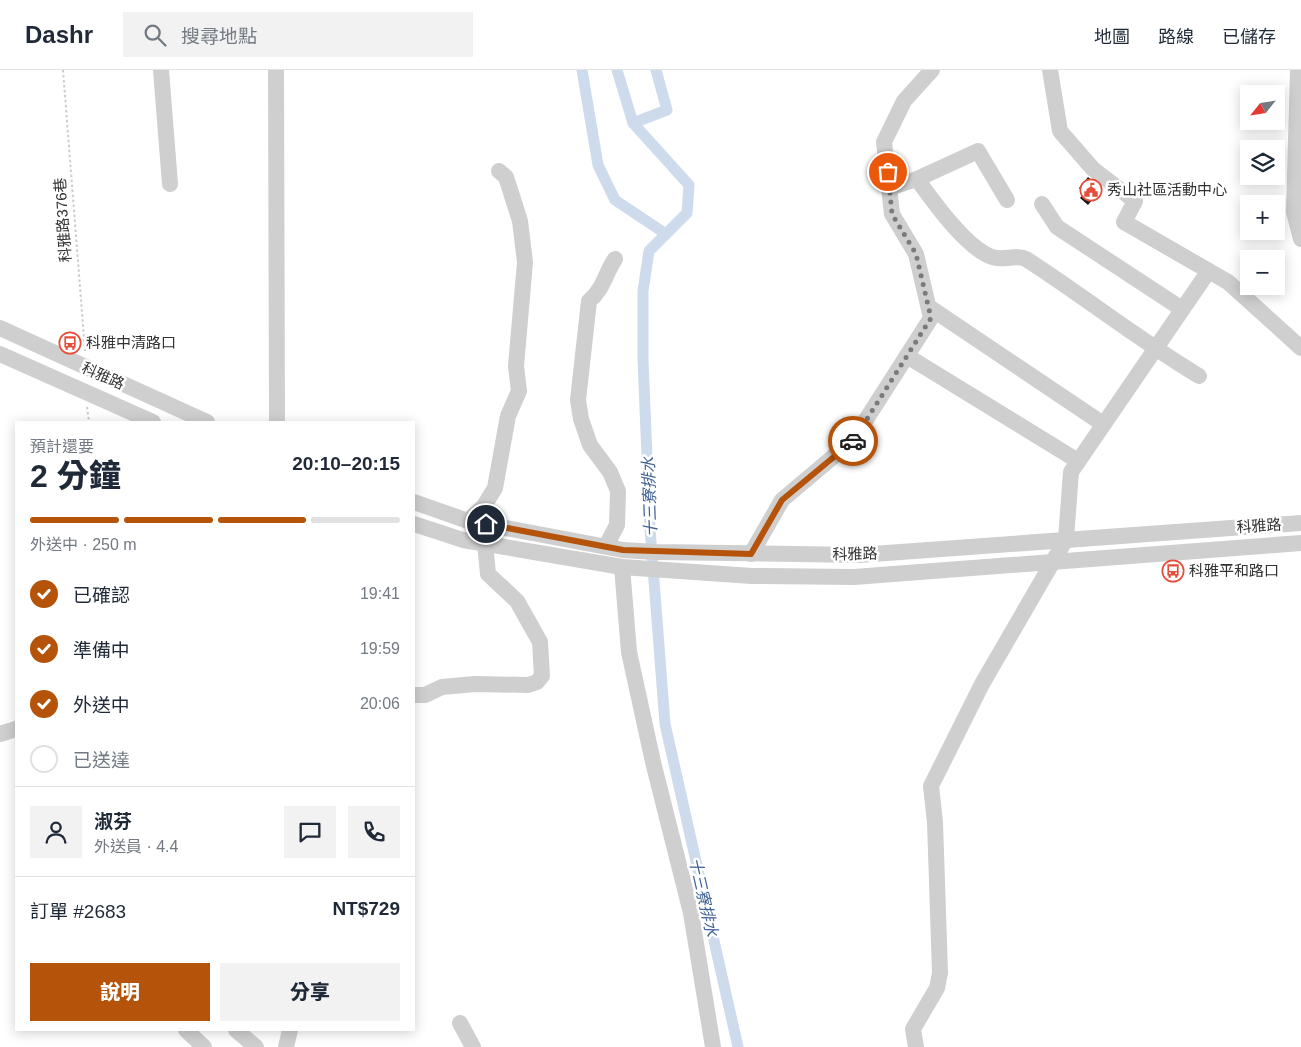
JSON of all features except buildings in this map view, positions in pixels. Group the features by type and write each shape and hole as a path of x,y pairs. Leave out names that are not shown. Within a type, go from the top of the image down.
{"street":[{"path":"162,70 170,184"},
{"path":"276,70 277,421"},
{"path":"751,554 782,500 853,440 931,318 916,254 892,214 884,142 904,101 932,70"},
{"path":"1050,70 1060,131 1093,169 1135,201 1124,222 1228,282 1301,348"},
{"path":"1298,70 1294,212 1301,239"},
{"path":"889,188 917,179 978,151 1007,200"},
{"path":"468,521 484,506 495,488 508,416 518,391 516,366 525,262 520,221 506,177 499,171"},
{"path":"917,179 950,224 986,255 995,258 1023,258 1154,350 1199,376"},
{"path":"1042,204 1057,227 1182,309"},
{"path":"606,546 617,525 618,491 610,472 590,445 581,419 578,400 589,301 600,292 604,276 615,259"},
{"path":"916,1047 914,1029 937,988 940,973 935,822 931,786 982,684 1066,539 1071,472 1208,272"},
{"path":"929,307 1103,424"},
{"name":"科雅路","path":"0,328 205,421"},
{"name":"科雅路","path":"0,354 151,421"},
{"path":"907,356 1078,461"},
{"name":"科雅路","path":"415,502 468,521 623,550 656,552 859,555 1301,523"},
{"name":"科雅路","path":"415,524 463,540 622,567 752,576 854,577 1301,543"},
{"path":"415,695 425,695 442,687 475,684 528,685 537,682 542,676 540,642 517,601 488,574 485,543"},
{"path":"622,567 629,652 653,762 691,913 713,1047"},
{"path":"0,734 15,729"},
{"path":"460,1023 473,1047"},
{"path":"187,1031 204,1047"},
{"path":"237,1031 256,1047"},
{"path":"286,1047 290,1031"}],"path":[{"name":"科雅路376巷","path":"63,70 86,368"}],"waterway":[{"path":"582,70 598,165 615,200 666,234"},
{"name":"十三寮排水","path":"617,70 633,123 689,185 687,213 649,251 643,291 643,360 650,529 665,724 738,1047"},
{"path":"633,123 667,110 656,70"}],"way so far":[{"path":"853,441 931,318 916,254 892,214 888,172"}],"place":[{"name":"秀山社區活動中心","path":"1091,190"},
{"name":"科雅中清路口","path":"70,343"},
{"name":"科雅平和路口","path":"1173,571"}],"route":[{"path":"486,524 623,550 751,554 782,500 853,441"}]}
